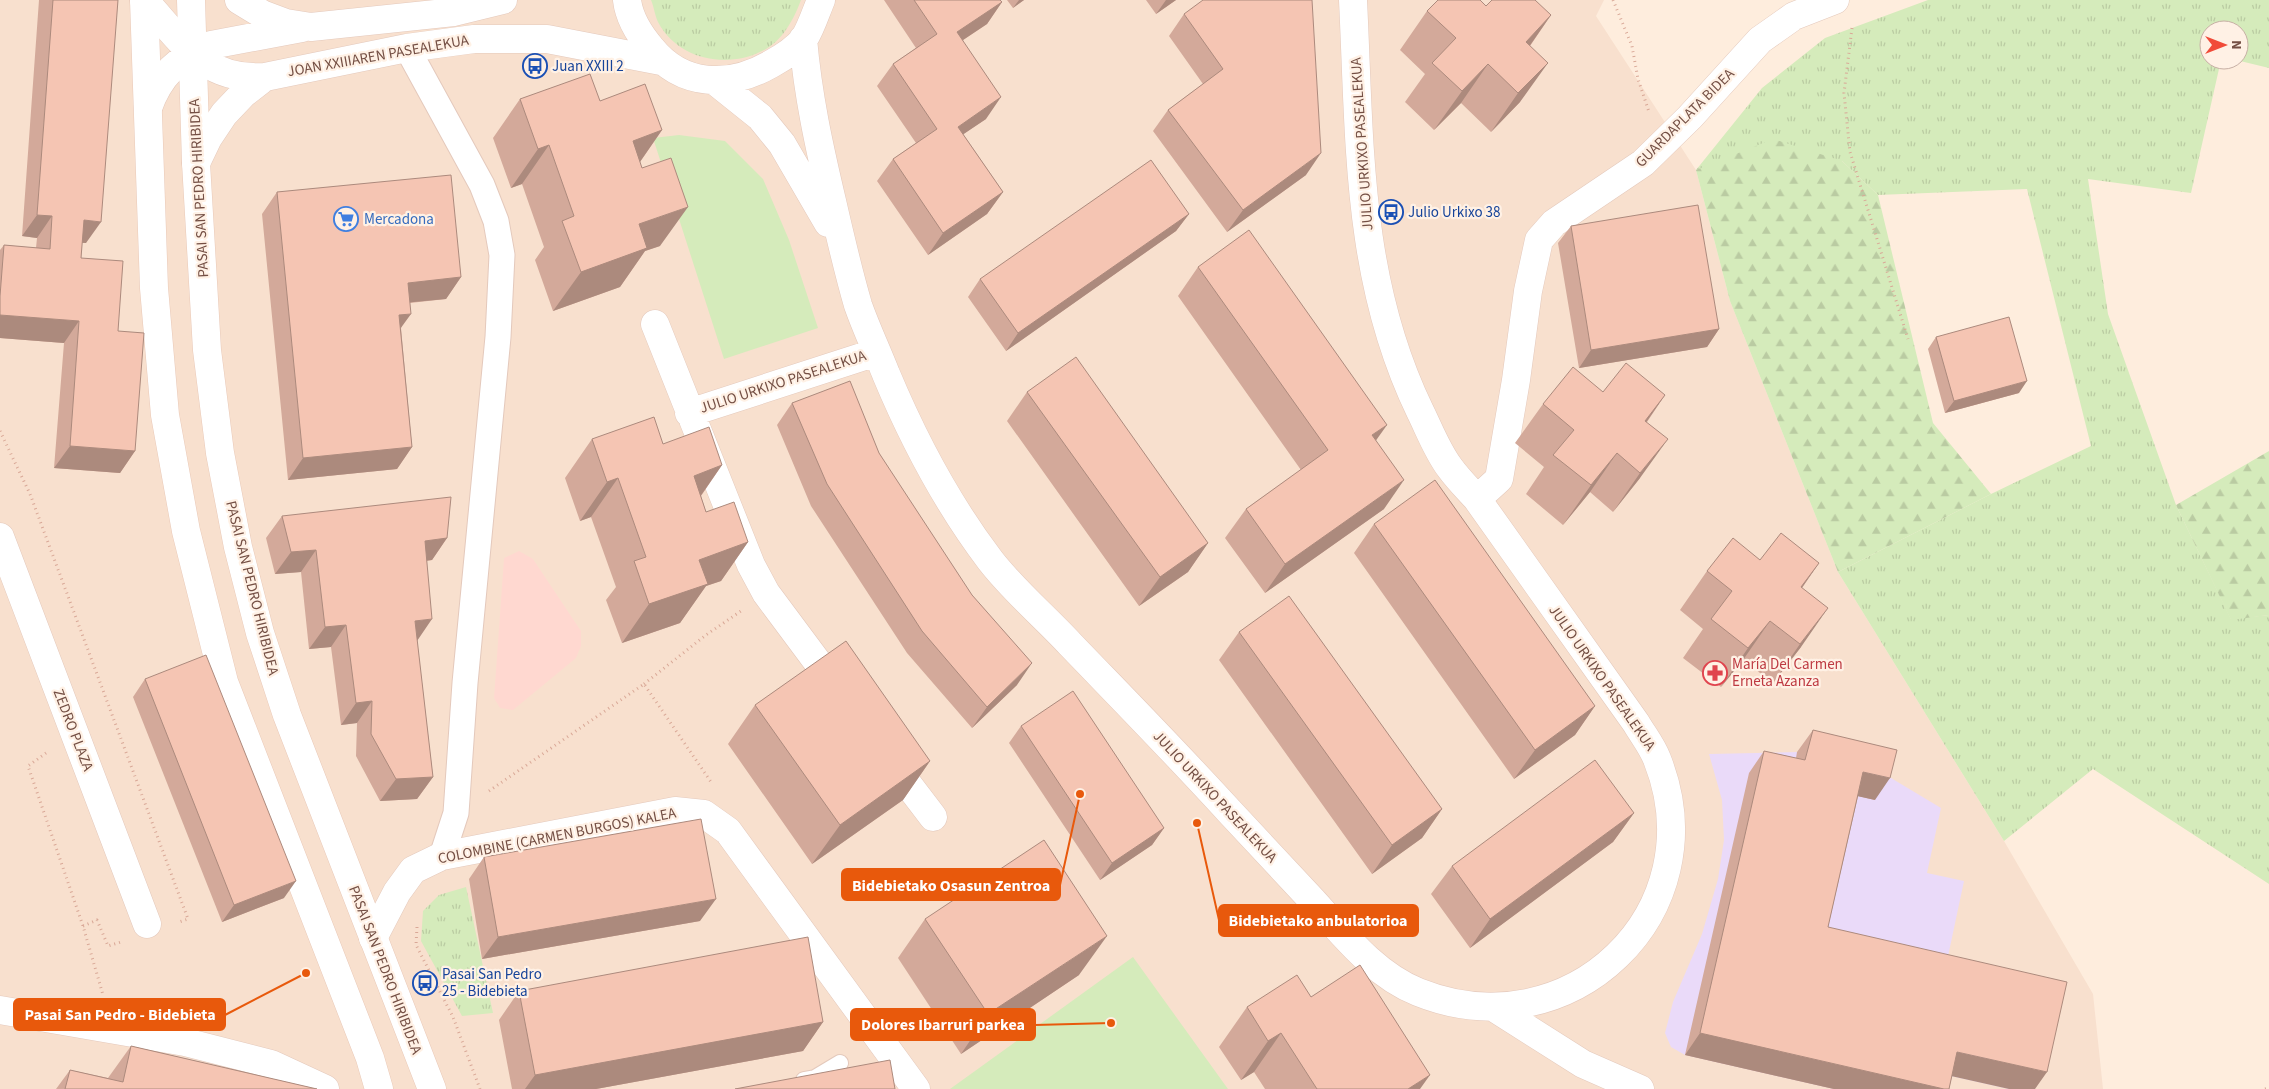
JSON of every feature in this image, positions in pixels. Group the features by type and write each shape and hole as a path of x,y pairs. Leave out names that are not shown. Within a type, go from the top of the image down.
{"street":[{"path":"144,0 193,52 214,69 246,78 265,76"},
{"path":"144,0 154,288 165,415 186,531 224,682 370,1058 379,1089"},
{"name":"PASAI SAN PEDRO HIRIBIDEA","path":"192,0 196,163 207,350 220,454 238,547 260,633 287,715 432,1089"},
{"name":"JOAN XXIIIAREN PASEALEKUA","path":"239,0 262,14 286,22 311,27 454,12 503,0"},
{"path":"628,0 641,36 661,61 678,72 715,81 737,80 758,72 783,57 804,39 821,0"},
{"name":"JULIO URKIXO PASEALEKUA","path":"804,39 809,96 844,252 860,309 912,435 935,478 993,564 1192,771 1355,947 1390,977 1413,991 1442,1001 1493,1007 1524,1004 1558,994 1591,978 1616,957 1641,928 1657,901 1666,869 1671,831 1668,794 1656,756 1636,723 1477,499 1449,467 1413,397 1387,329 1371,259 1362,195 1353,0"},
{"name":"GUARDAPLATA BIDEA","path":"1477,499 1499,479 1516,380 1528,291 1539,240 1554,223 1643,163 1732,73 1760,40 1794,16 1835,0"},
{"path":"148,108 162,79 173,66 193,52 211,45 311,27"},
{"name":"JOAN XXIIIAREN PASEALEKUA","path":"196,163 208,138 224,114 243,94 265,76 406,48 474,39 547,39 661,61"},
{"path":"406,48 482,185 496,221 502,255 498,337 465,683 456,813 442,856"},
{"name":"JULIO URKIXO PASEALEKUA","path":"715,81 760,117 782,144 844,252"},
{"name":"JULIO URKIXO PASEALEKUA","path":"655,324 751,566 766,593 851,707"},
{"name":"JULIO URKIXO PASEALEKUA","path":"689,413 877,352"},
{"name":"ZEDRO PLAZA","path":"0,537 147,924"},
{"path":"874,738 933,817"},
{"name":"COLOMBINE (CARMEN BURGOS) KALEA","path":"373,938 397,892 413,870 442,856 674,811 704,814 728,831 916,1089"},
{"path":"1493,1007 1583,1064 1640,1089"},
{"path":"0,1010 185,1042 271,1064 325,1089"}],"lane":[{"path":"787,1084 815,1078 840,1063"}],"path":[{"path":"1613,0 1632,46 1638,79 1653,123 1668,138"},
{"path":"1851,23 1853,31 1844,93 1850,152 1908,339"},
{"path":"456,813 644,684 706,635 766,593"},
{"path":"644,684 713,785"},
{"path":"53,748 28,766 83,926 104,1000"},
{"path":"417,926 416,945 453,1017 480,1089"},
{"path":"2265,1089 2269,1088"}],"shaded area":[{"path":"0,0 1604,0 1596,16 1696,170 1730,301 1838,572 2004,841 2093,994 2103,1089 0,1089"},
{"path":"519,551 533,559 581,631 581,646 576,658 513,710 500,708 494,698 504,558"},
{"path":"1797,752 1881,772 1941,808 1927,873 1964,881 1947,961 2009,1089 1942,1074 1938,1089 1834,1089 1685,1055 1671,1047 1665,1033 1673,1002 1702,934 1718,879 1724,840 1722,800 1709,754"}],"green space":[{"path":"651,0 801,0 795,15 776,42 762,51 748,56 719,60 704,58 690,53 678,45 667,35 658,22"},
{"path":"1928,0 2269,0 2269,68 2249,63 2249,20 2199,20 2199,70 2219,70 2191,193 2088,179 2108,314 2176,505 2231,619 2269,615 2269,884 2093,769 2004,841 1838,572 1991,494 2091,446 2027,189 1878,195 1842,161 1696,170 1762,88 1825,38"},
{"path":"679,135 725,141 763,179 789,240 818,328 724,359 653,138"},
{"path":"1773,139 1842,161 1878,195 1933,423 1991,494 1838,572 1730,301 1696,170"},
{"path":"2269,451 2269,615 2231,620 2176,505"},
{"path":"466,887 493,1013 462,1016 421,941 423,911 439,895"},
{"path":"1133,957 1228,1089 950,1089"}],"building":[{"path":"53,0 118,0 101,222 84,220 81,258 123,261 118,331 144,333 135,451 70,446 79,321 0,315 4,245 50,249 52,216 37,215"},
{"path":"914,0 1000,0 1002,2 957,32 1001,97 958,127 1003,192 943,233 893,159 937,129 893,64 937,34"},
{"path":"1203,0 1312,0 1321,153 1243,210 1168,110 1223,69 1184,14"},
{"path":"1438,0 1480,0 1486,6 1492,0 1535,0 1551,15 1526,42 1548,63 1518,93 1488,64 1462,91 1432,63 1456,38 1427,11"},
{"path":"590,74 600,101 645,84 662,130 633,141 642,168 671,158 688,207 639,224 647,248 581,272 562,221 574,216 549,145 538,149 520,99"},
{"path":"1151,160 1189,214 1018,333 980,279"},
{"path":"451,175 461,277 408,283 411,314 399,315 412,447 303,458 277,192"},
{"path":"1698,205 1719,329 1591,350 1571,226"},
{"path":"1249,230 1387,425 1372,435 1404,480 1285,564 1246,509 1328,450 1198,267"},
{"path":"2009,317 2027,381 1954,401 1936,337"},
{"path":"1076,357 1208,543 1160,577 1027,392"},
{"path":"1626,363 1665,395 1645,421 1668,439 1640,473 1617,453 1591,485 1553,455 1574,430 1543,404 1573,367 1603,392"},
{"path":"850,381 879,453 972,595 1032,663 987,707 922,631 827,484 792,403"},
{"path":"654,417 663,444 709,427 722,465 694,476 706,512 734,502 748,542 699,560 708,584 649,604 634,561 646,557 618,478 607,482 592,439"},
{"path":"1435,480 1595,706 1535,750 1374,524"},
{"path":"451,497 447,538 425,541 432,619 415,621 433,777 396,779 371,734 372,701 356,703 346,625 325,627 316,550 291,552 282,516"},
{"path":"1781,533 1819,563 1801,587 1828,608 1800,644 1770,621 1748,648 1711,619 1732,591 1707,571 1733,538 1760,560"},
{"path":"1289,596 1442,809 1392,845 1239,632"},
{"path":"846,641 930,761 840,825 755,705"},
{"path":"206,655 296,881 234,905 145,679"},
{"path":"1073,691 1164,828 1112,863 1021,726"},
{"path":"1813,730 1897,750 1890,778 1863,772 1828,927 2067,982 2047,1072 1957,1052 1949,1089 1944,1089 1700,1033 1764,751 1805,760"},
{"path":"1595,760 1634,813 1490,919 1452,866"},
{"path":"701,819 716,899 498,937 484,857"},
{"path":"1044,840 1107,936 988,1014 925,919"},
{"path":"808,937 823,1022 535,1075 519,991"},
{"path":"1360,965 1430,1075 1408,1089 1317,1089 1281,1033 1268,1041 1247,1007 1297,975 1311,997"},
{"path":"131,1046 317,1089 65,1089 70,1070 123,1082"},
{"path":"890,1060 895,1089 735,1089"}],"place":[{"name":"Juan XXIII 2","path":"535,66"},
{"name":"Julio Urkixo 38","path":"1391,212"},
{"name":"Mercadona","path":"346,219"},
{"name":"María Del Carmen Erneta Azanza","path":"1715,673"},
{"name":"Bidebietako Osasun Zentroa","path":"1080,794"},
{"name":"Bidebietako anbulatorioa","path":"1197,823"},
{"name":"Pasai San Pedro - Bidebieta","path":"306,973"},
{"name":"Pasai San Pedro 25 - Bidebieta","path":"425,983"},
{"name":"Dolores Ibarruri parkea","path":"1111,1023"}]}
